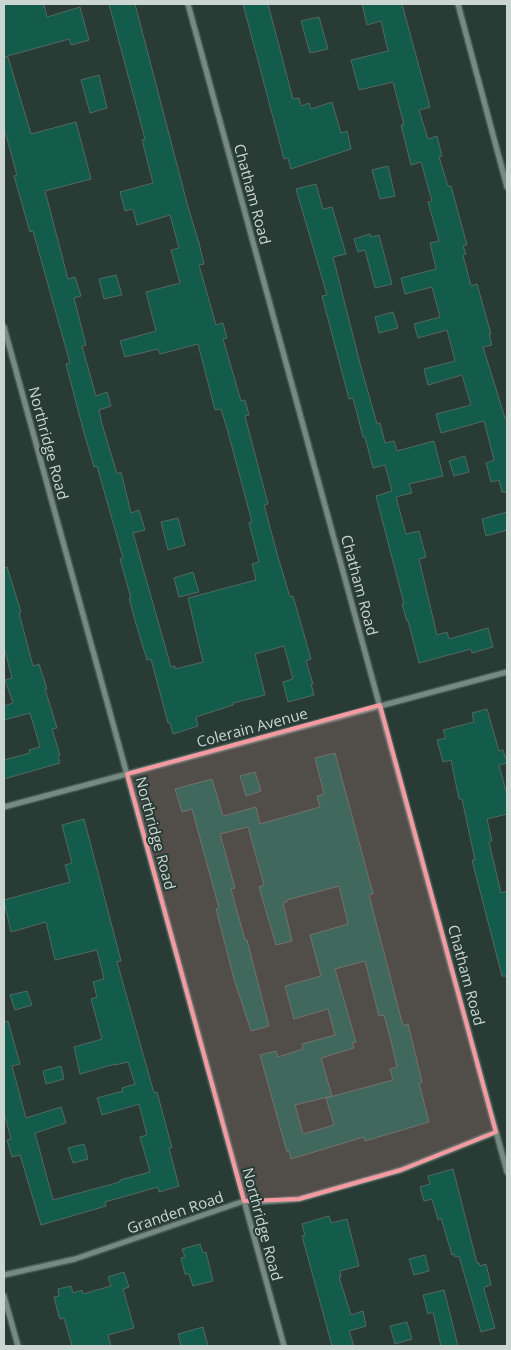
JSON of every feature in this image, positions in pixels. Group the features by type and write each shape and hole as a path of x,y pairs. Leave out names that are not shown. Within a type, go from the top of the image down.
{"street":[{"name":"Chatham Road","path":"188,4 507,1172"},
{"path":"458,4 507,188"},
{"name":"Northridge Road","path":"4,327 284,1346"},
{"name":"Colerain Avenue","path":"4,807 507,672"},
{"name":"Granden Road","path":"4,1275 75,1259 244,1201 260,1202 299,1199 400,1170 496,1132"},
{"path":"4,1296 18,1346"}],"highlighted area":[{"path":"380,705 496,1132 401,1170 299,1199 244,1201 127,774"}],"building":[{"path":"4,4 44,4 47,17 80,7 89,40 71,45 69,39 4,57"},
{"path":"109,4 135,4 199,243 204,264 199,265 216,325 223,323 227,338 223,339 241,401 245,400 249,415 245,416 268,504 264,505 290,597 293,596 311,659 306,661 313,684 311,684 314,695 288,702 283,682 293,679 284,646 255,654 265,695 233,703 233,705 196,717 198,726 173,734 170,723 168,723 151,659 147,660 136,624 120,559 123,558 97,466 94,467 83,429 66,364 70,363 33,231 30,232 14,176 17,175 4,128 4,58 8,57 31,134 76,122 91,179 45,191 68,279 75,277 81,296 74,298 86,345 82,346 96,396 107,392 111,406 99,410 102,424 117,474 121,472 131,513 139,510 145,530 133,533 171,667 175,666 175,669 203,662 188,598 256,580 252,564 259,562 249,523 252,522 228,432 221,409 215,410 198,344 160,354 158,349 125,357 120,341 156,331 146,292 180,283 171,250 179,248 170,215 137,225 133,209 125,211 120,192 153,183 142,140 145,139"},
{"path":"243,4 268,4 293,99 299,98 301,106 309,103 311,109 332,102 341,133 347,131 351,149 291,169 288,158 284,159"},
{"path":"362,4 402,4 430,107 419,110 428,139 437,136 442,156 439,157 448,186 451,186 467,245 463,246 466,254 463,255 471,286 477,284 491,334 489,334 492,345 483,347 505,418 507,418 507,492 502,492 499,480 491,482 486,463 494,460 484,421 441,433 436,414 471,405 462,375 428,385 424,369 455,361 447,330 418,338 414,324 440,317 432,287 405,294 401,278 436,269 430,243 439,241 428,202 432,201 421,162 411,165 401,125 404,125 393,82 359,90 351,60 388,51 381,21 367,25"},
{"path":"319,17 328,49 310,53 301,21"},
{"path":"99,75 107,108 90,113 81,80"},
{"path":"388,166 395,196 380,199 372,170"},
{"path":"316,184 323,209 332,207 346,254 333,257 361,367 377,424 380,423 385,443 394,441 397,451 434,441 443,476 409,484 412,493 396,497 406,534 419,531 426,557 419,559 437,635 447,632 449,639 488,628 493,647 472,653 471,649 419,663 402,604 404,604 376,496 392,491 385,465 373,468 353,398 349,399 322,296 327,295 296,189"},
{"path":"370,234 371,237 379,235 392,284 375,288 365,250 358,252 354,239"},
{"path":"116,275 122,295 104,299 99,279"},
{"path":"393,312 398,328 379,333 375,317"},
{"path":"465,456 469,472 454,476 449,461"},
{"path":"507,512 507,530 486,536 482,519"},
{"path":"178,518 185,545 168,550 161,522"},
{"path":"7,567 21,612 19,613 33,666 39,664 47,689 45,689 57,728 52,729 60,755 58,756 60,763 4,779 4,760 30,753 29,750 40,747 30,713 4,720 4,706 13,703 5,680 12,678 4,647 4,568"},
{"path":"193,572 199,592 179,597 174,578"},
{"path":"487,709 499,751 503,750 507,763 499,765 507,795 507,814 487,819 492,841 489,842 501,893 507,891 507,976 502,976 472,860 475,860 462,799 459,799 451,760 443,762 437,740 446,738 443,730 474,722 472,713"},
{"path":"335,753 373,894 369,895 403,1026 408,1024 422,1082 419,1083 429,1122 365,1141 364,1137 291,1159 289,1151 287,1152 260,1055 276,1051 278,1057 303,1049 302,1044 335,1035 328,1009 294,1019 285,986 321,976 310,935 348,924 339,886 287,900 287,902 283,903 292,941 276,945 259,887 264,885 248,827 220,834 235,888 231,889 245,940 247,940 269,1026 251,1031 234,979 216,909 219,908 192,809 182,812 175,789 212,779 223,816 256,807 260,824 320,807 317,796 324,794 315,758","holes":["365,961 379,1016 384,1015 397,1067 390,1069 393,1080 326,1098 334,1125 303,1134 295,1105 332,1096 321,1058 354,1048 352,1043 356,1042 335,969"]},
{"path":"255,772 261,791 246,796 240,776"},
{"path":"84,819 121,961 117,962 154,1093 157,1092 172,1148 169,1148 179,1186 159,1192 158,1187 105,1202 106,1206 41,1225 20,1155 12,1157 7,1140 11,1139 4,1113 4,1022 8,1021 20,1064 12,1066 26,1118 61,1107 66,1123 35,1133 53,1200 150,1172 140,1137 147,1135 139,1104 102,1115 97,1098 123,1091 122,1088 135,1084 128,1062 80,1074 74,1047 102,1039 91,999 97,997 93,982 104,979 97,950 55,960 46,922 11,932 4,901 70,882 65,865 72,863 62,825"},
{"path":"27,991 32,1005 15,1010 10,995"},
{"path":"61,1066 64,1079 46,1084 43,1071"},
{"path":"84,1144 88,1159 73,1163 68,1148"},
{"path":"453,1169 477,1263 480,1266 486,1264 491,1285 484,1289 495,1328 481,1332 459,1256 455,1257 454,1254 452,1255 441,1218 438,1220 432,1199 424,1201 420,1187 430,1184 428,1176"},
{"path":"329,1216 331,1223 347,1219 359,1266 340,1271 341,1277 339,1277 351,1315 363,1311 366,1326 349,1331 354,1346 332,1346 302,1236 305,1235 302,1224"},
{"path":"200,1244 203,1253 206,1252 213,1281 193,1286 189,1274 185,1274 181,1258 185,1257 182,1249"},
{"path":"425,1255 429,1271 414,1275 409,1259"},
{"path":"124,1272 129,1287 123,1289 134,1328 108,1335 111,1346 72,1346 64,1318 60,1319 54,1297 59,1296 58,1289 71,1286 73,1293 82,1290 83,1294 111,1286 108,1277"},
{"path":"444,1290 458,1346 441,1346 433,1312 428,1314 423,1295"},
{"path":"407,1322 412,1339 395,1344 390,1326"},
{"path":"203,1327 208,1346 181,1346 178,1334"}]}
